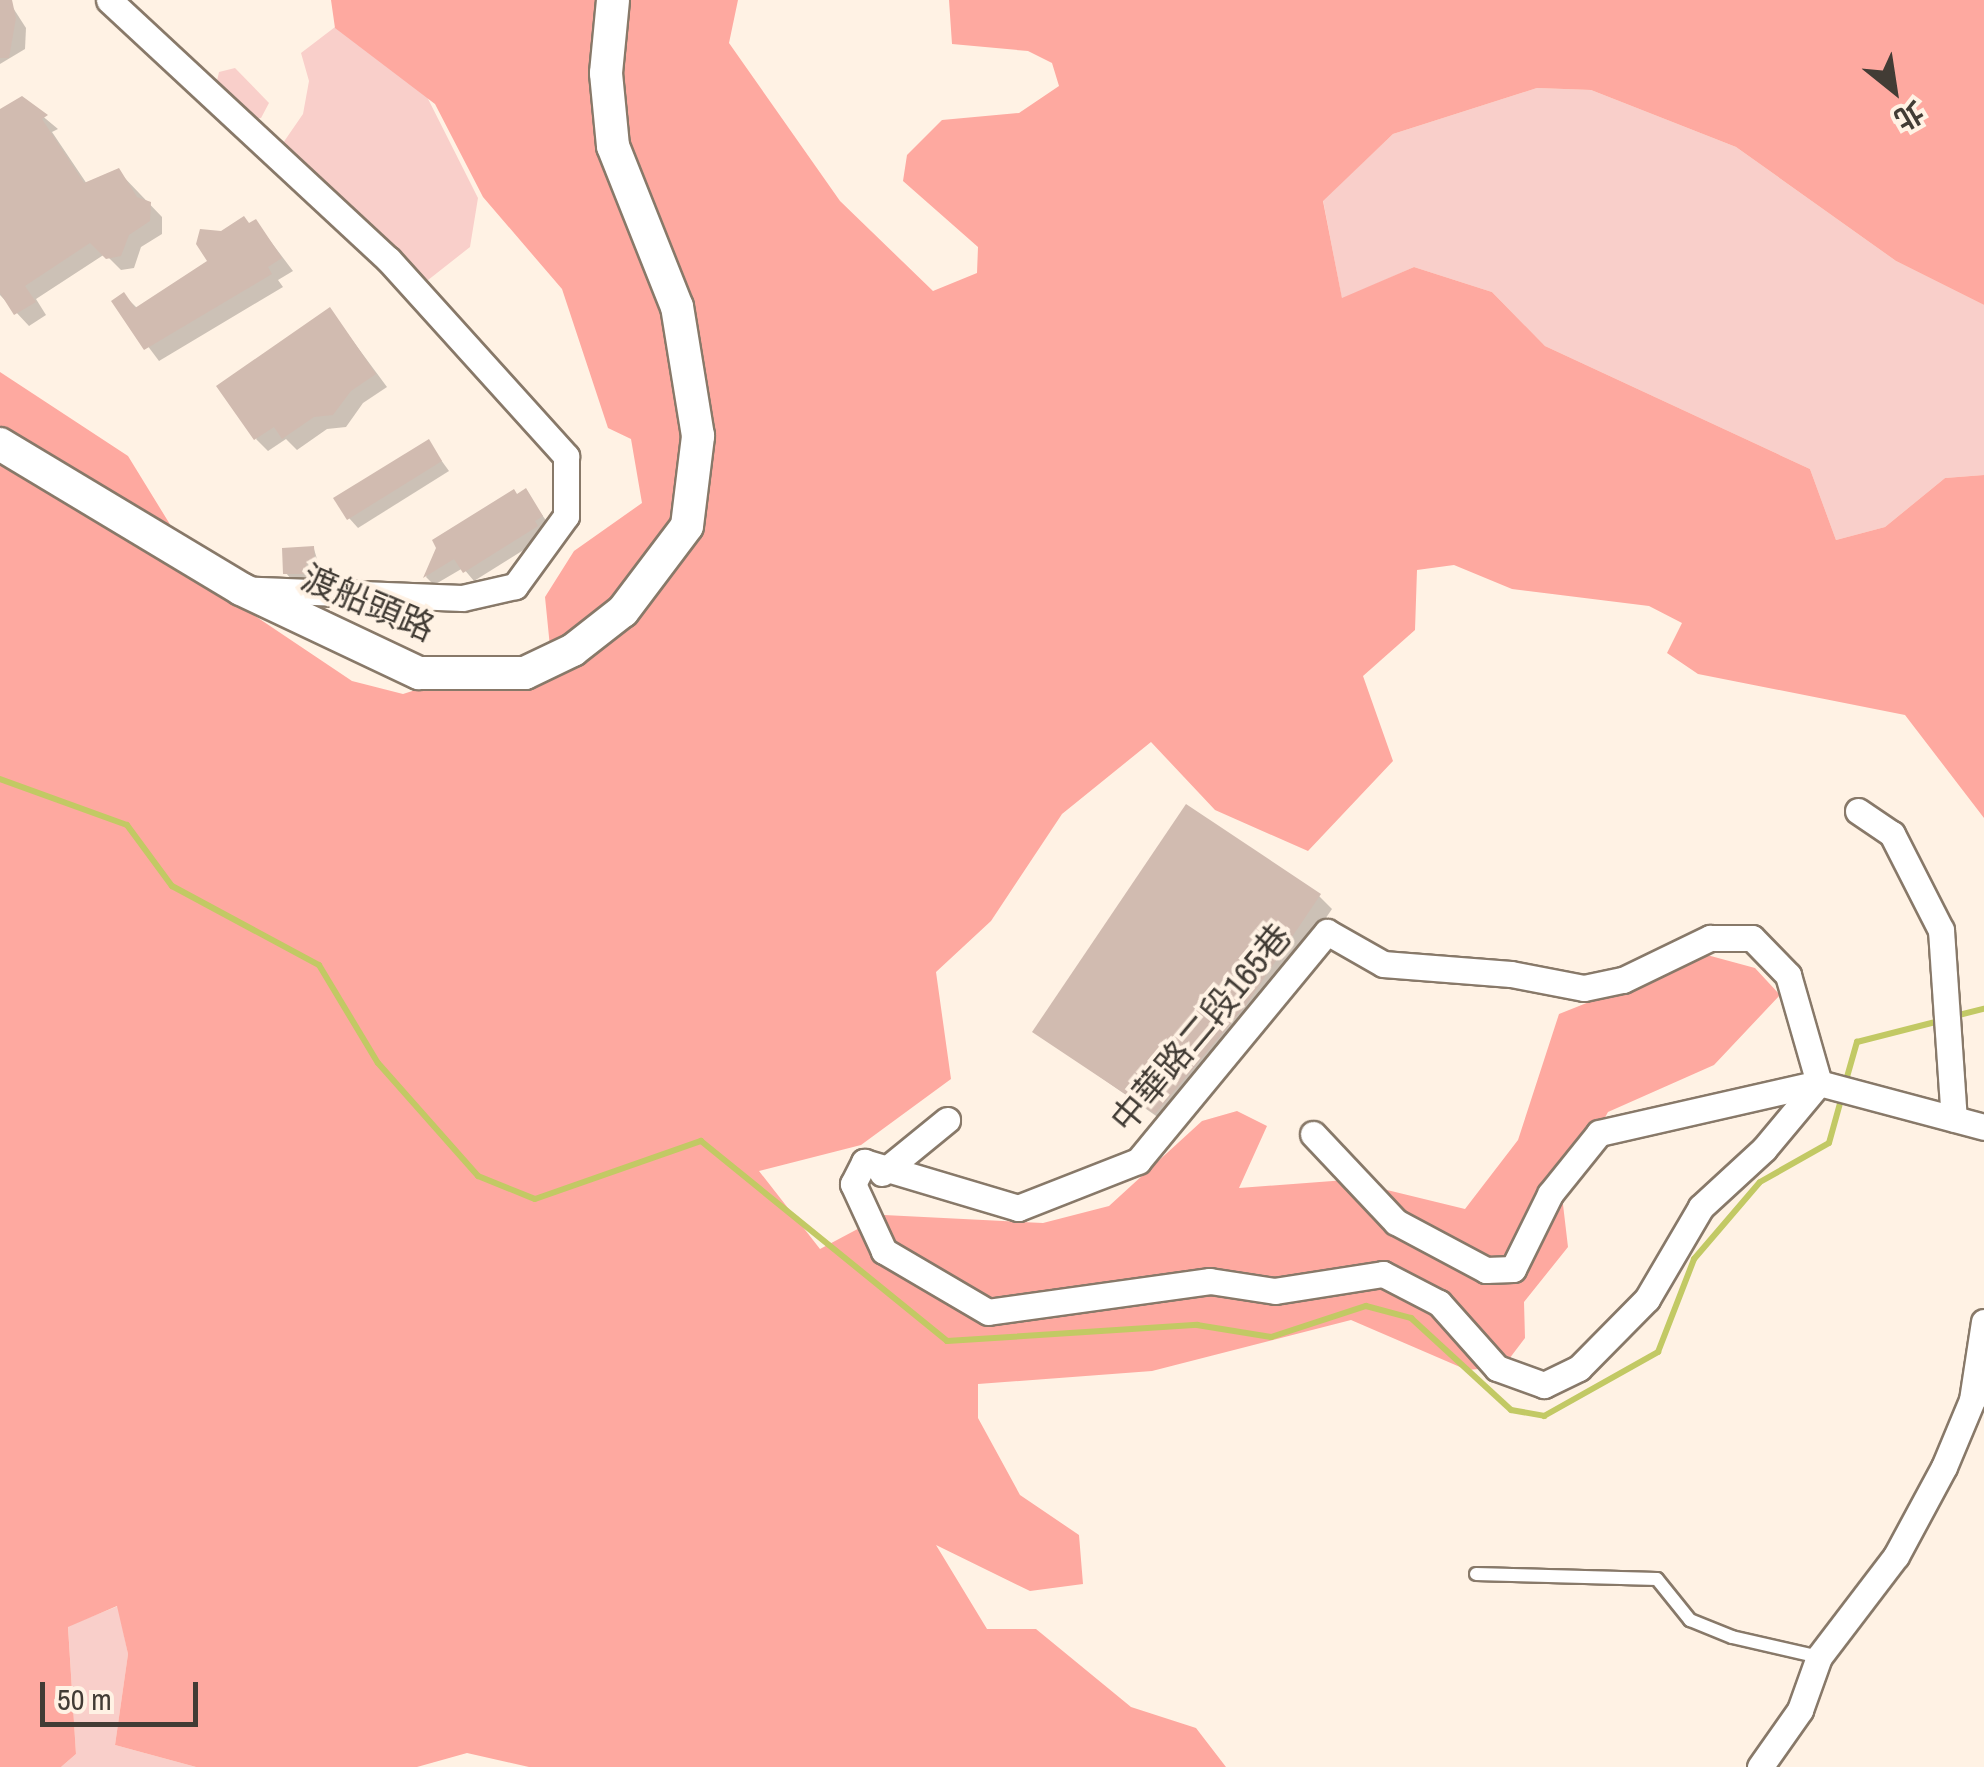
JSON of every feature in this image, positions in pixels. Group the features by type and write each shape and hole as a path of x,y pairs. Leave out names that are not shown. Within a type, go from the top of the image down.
{"street":[{"path":"109,0 388,259 566,456 566,516 514,586 462,598 241,589"},
{"name":"渡船頭路","path":"0,444 241,589 419,672 525,674 573,650 623,612 687,526 698,436 677,308 613,146 606,73 613,0"},
{"path":"1858,810 1892,834 1941,930 1954,1119"},
{"name":"中華路二段165巷","path":"891,1170 1018,1208 1138,1161 1328,932 1383,964 1511,974 1584,988 1623,980 1710,938 1752,938 1788,974 1824,1084"},
{"path":"946,1120 891,1170 864,1162 853,1184 884,1251 988,1312 1210,1281 1275,1291 1383,1274 1438,1303 1498,1368 1544,1385 1579,1368 1647,1299 1701,1207 1764,1149 1824,1084"},
{"path":"1314,1134 1396,1222 1486,1270 1513,1269 1550,1194 1599,1132 1824,1084 1984,1127"},
{"path":"1760,1767 1800,1710 1819,1657 1896,1556 1944,1467 1972,1400 1984,1322"}],"lane":[{"path":"1476,1574 1657,1579 1690,1620 1732,1637 1819,1657"}],"shaded area":[{"path":"331,0 738,0 729,43 840,201 933,291 977,273 978,247 903,181 907,155 942,120 1019,113 1059,86 1052,63 1028,51 952,44 949,0 1984,0 1984,305 1896,261 1736,147 1591,90 1537,88 1393,134 1323,201 1342,298 1414,267 1492,292 1545,346 1810,469 1836,540 1885,527 1945,478 1984,475 1984,818 1905,715 1698,674 1667,653 1682,623 1649,606 1512,589 1454,565 1417,570 1415,630 1363,676 1393,761 1308,851 1215,810 1151,742 1062,814 991,921 936,972 951,1079 861,1145 759,1171 820,1249 884,1215 1043,1223 1109,1206 1202,1121 1237,1111 1267,1126 1239,1188 1346,1180 1465,1209 1518,1140 1559,1014 1707,955 1755,968 1780,995 1714,1065 1608,1112 1562,1196 1568,1247 1524,1302 1525,1338 1503,1367 1467,1370 1351,1320 1152,1371 978,1384 978,1418 1020,1495 1079,1535 1083,1584 1030,1591 936,1545 987,1629 1036,1629 1131,1707 1196,1728 1226,1767 529,1767 467,1753 417,1767 196,1767 115,1745 128,1654 117,1606 68,1627 76,1754 61,1767 0,1767 0,372 128,456 206,583 352,681 403,694 550,647 545,597 574,551 642,503 631,439 608,428 562,289 483,197 435,104 335,28"},
{"path":"339,24 416,75 478,198 470,247 423,284 283,143 303,114 309,81 301,53"},
{"path":"235,68 269,103 261,118 252,119 216,85 219,72"},
{"path":"1537,88 1591,90 1736,147 1896,261 1984,305 1984,475 1945,478 1885,527 1836,540 1810,469 1545,346 1492,292 1414,267 1342,299 1323,200 1393,134"},
{"path":"118,1606 128,1654 115,1745 196,1767 61,1767 76,1754 68,1626"}],"building":[{"path":"0,0 12,0 16,18 9,58 0,58"},
{"path":"22,96 48,115 42,119 84,183 119,168 137,197 151,202 150,221 129,235 121,256 106,259 90,243 25,286 36,302 14,315 0,293 0,109"},
{"path":"244,216 249,223 256,219 282,258 268,267 272,274 144,350 111,301 124,292 135,308 207,261 196,244 200,229 221,231"},
{"path":"330,307 376,374 351,391 333,415 314,417 282,439 274,427 254,440 216,386"},
{"path":"429,439 442,461 347,520 333,498"},
{"path":"526,488 543,516 535,521 538,526 463,573 454,559 423,578 436,548 432,540 514,489 517,494"},
{"path":"314,546 315,564 306,564 306,574 283,574 282,548"},
{"path":"1186,804 1321,894 1246,1005 1155,1114 1032,1032"}],"waterway":[{"path":"0,779 127,825 172,886 319,965 378,1063 478,1176 535,1199 701,1141 947,1341 1197,1325 1271,1337 1366,1306 1411,1318 1511,1410 1544,1416 1658,1352 1694,1259 1760,1182 1829,1143 1842,1096"},
{"path":"1955,1016 1984,1009"},
{"path":"1845,1084 1857,1042 1943,1020"}]}
